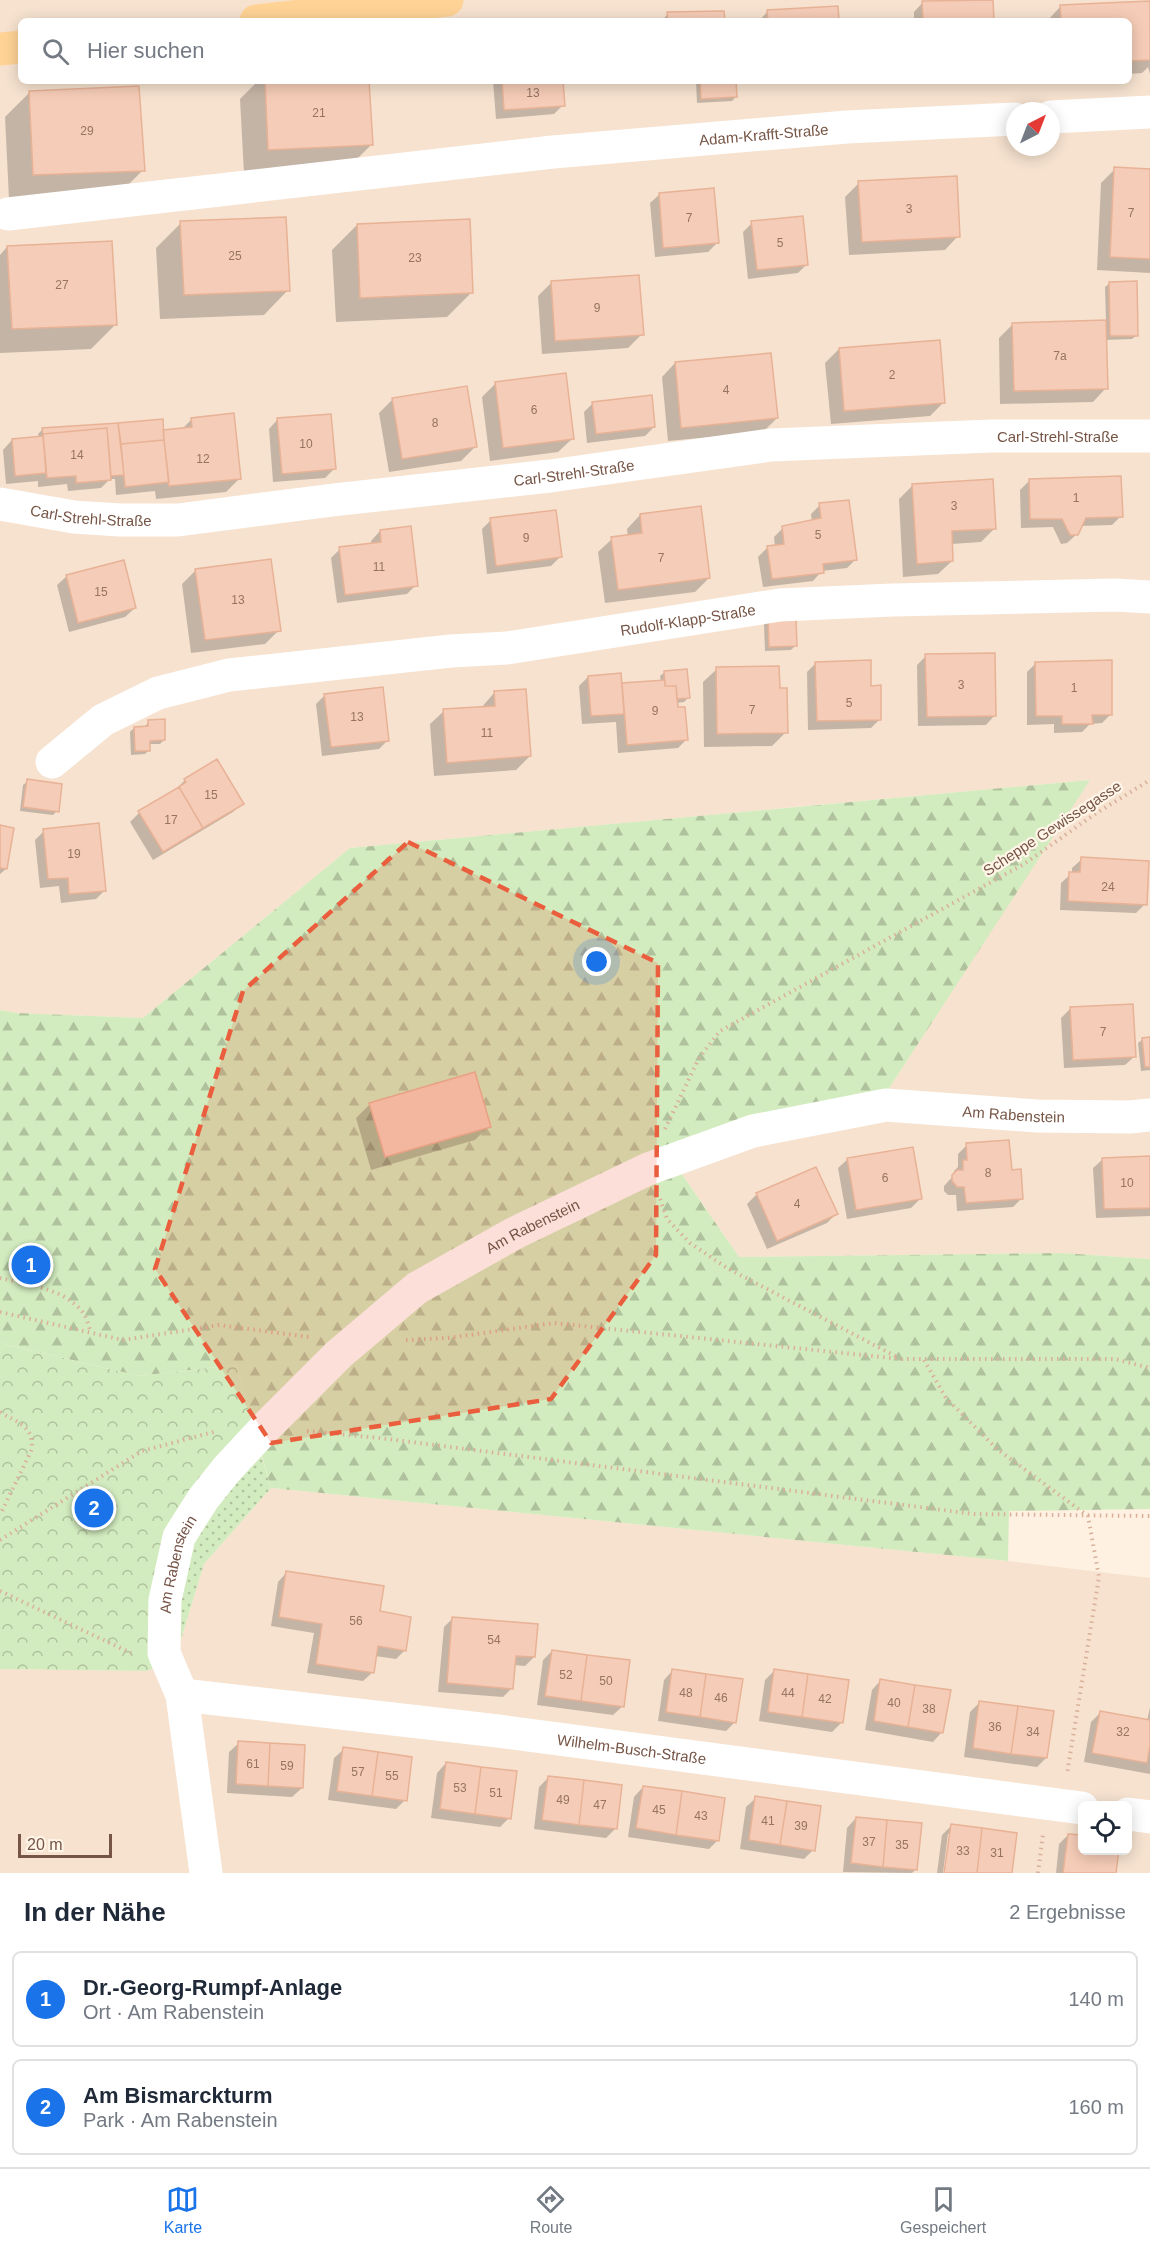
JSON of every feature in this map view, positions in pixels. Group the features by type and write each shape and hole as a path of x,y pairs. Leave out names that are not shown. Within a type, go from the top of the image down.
{"main road":[{"path":"283,18 447,0"},
{"path":"0,49 18,47"}],"street":[{"path":"1060,117 1150,112"},
{"name":"Adam-Krafft-Straße","path":"8,214 513,157 847,127 1006,119"},
{"name":"Carl-Strehl-Straße","path":"0,504 74,517 178,520 550,476 771,445 991,436 1150,436"},
{"name":"Rudolf-Klapp-Straße","path":"52,762 103,720 158,693 229,675 452,651 507,648 780,605 917,599 1115,595 1150,597"},
{"name":"Am Rabenstein","path":"206,1873 182,1695 164,1653 165,1600 179,1537 203,1499 266,1427 339,1354 417,1288 515,1233 648,1169 753,1131 886,1105 1037,1116 1130,1117 1150,1115"},
{"name":"Wilhelm-Busch-Straße","path":"182,1695 498,1731 1072,1807"},
{"path":"1132,1815 1150,1817"}],"path":[{"name":"Scheppe Gewissegasse","path":"666,1125 699,1058 720,1031 1024,864 1095,814 1150,780"},
{"path":"667,1218 690,1243 727,1268 901,1359"},
{"path":"0,1278 64,1296 80,1308 92,1334"},
{"path":"0,1312 123,1341 219,1325 354,1342 448,1338 554,1323 901,1359 1115,1359 1150,1368"},
{"path":"923,1360 946,1398 997,1449 1088,1516 1100,1577 1072,1807"},
{"path":"0,1412 27,1428 33,1437 32,1449 0,1515"},
{"path":"0,1540 142,1451 248,1422 266,1427 380,1438 974,1514 1150,1516"},
{"path":"0,1591 134,1654"},
{"path":"1038,1873 1043,1832"}],"highlighted area":[{"path":"408,842 658,963 656,1255 551,1399 271,1443 155,1269 243,991"}],"shaded area":[{"path":"0,0 1150,0 1150,1259 1061,1253 739,1257 677,1167 884,1096 1089,780 350,848 143,1018 17,1013 0,1010"},
{"path":"271,1488 1008,1561 1150,1578 1150,1873 0,1873 0,1669 146,1671 175,1659 204,1564"}],"green space":[{"path":"1090,780 884,1096 677,1167 739,1257 1062,1253 1150,1259 1150,1509 1009,1511 1008,1561 271,1488 236,1365 139,1376 0,1343 0,1010 17,1013 143,1018 350,848"},
{"path":"0,1343 139,1376 236,1365 256,1435 197,1496 160,1666 146,1671 0,1669"},
{"path":"258,1444 271,1488 204,1564 175,1659 183,1539"}],"building":[{"path":"993,0 994,18 923,18 922,1"},
{"path":"1150,1 1150,60 1132,61 1132,18 1061,18 1060,5"},
{"path":"838,6 839,18 768,18 767,10"},
{"path":"724,11 725,18 668,18 667,12"},
{"path":"265,84 369,84 373,145 268,150"},
{"path":"502,84 563,84 565,106 504,110"},
{"path":"700,84 736,84 737,97 701,99"},
{"path":"139,86 145,171 33,175 29,91"},
{"path":"1114,167 1150,169 1150,259 1110,257"},
{"path":"957,176 960,237 862,242 858,181"},
{"path":"714,188 719,243 663,248 659,193"},
{"path":"803,216 808,265 757,270 751,221"},
{"path":"286,217 290,291 184,295 180,221"},
{"path":"470,219 473,293 360,298 357,224"},
{"path":"112,241 117,325 12,329 7,246"},
{"path":"639,275 644,335 555,341 551,281"},
{"path":"1137,281 1138,336 1110,336 1109,282"},
{"path":"1106,320 1108,389 1014,391 1012,323"},
{"path":"940,340 945,403 844,411 839,348"},
{"path":"771,353 778,418 681,428 675,362"},
{"path":"566,373 574,439 503,448 495,382"},
{"path":"467,386 477,447 402,459 392,398"},
{"path":"652,395 655,427 596,434 592,402"},
{"path":"234,413 241,479 169,486 163,430 192,427 191,418"},
{"path":"331,414 336,469 282,474 277,418"},
{"path":"163,419 164,440 121,444 118,423"},
{"path":"118,423 124,475 111,476 107,428 43,434 42,428"},
{"path":"107,428 111,480 76,483 76,476 47,478 43,434"},
{"path":"43,436 46,473 15,476 12,439"},
{"path":"164,440 169,482 125,487 121,444"},
{"path":"1121,476 1123,517 1086,518 1078,535 1070,535 1062,519 1030,519 1029,479"},
{"path":"993,479 996,529 952,531 953,561 917,564 912,484"},
{"path":"849,500 857,560 823,564 824,573 772,579 767,546 784,544 782,526 821,518 819,503"},
{"path":"701,506 710,578 618,590 611,537 642,533 640,514"},
{"path":"556,510 562,557 496,566 490,518"},
{"path":"411,526 418,586 345,595 339,547 381,542 380,530"},
{"path":"271,559 281,631 205,640 195,569"},
{"path":"124,560 136,608 78,623 66,575"},
{"path":"796,618 797,646 769,647 768,619"},
{"path":"995,653 996,716 927,717 925,654"},
{"path":"871,660 871,686 881,685 881,720 817,721 815,662"},
{"path":"1112,660 1112,715 1092,715 1093,724 1062,724 1062,716 1036,716 1035,662"},
{"path":"779,666 780,688 787,688 788,733 717,734 716,667"},
{"path":"687,669 690,698 677,699 676,686 665,686 664,671"},
{"path":"621,673 624,714 591,716 588,676"},
{"path":"665,680 665,686 676,686 678,707 685,707 688,740 627,745 622,683"},
{"path":"383,687 389,741 331,747 324,694"},
{"path":"526,689 531,756 447,763 443,709 495,706 494,691"},
{"path":"165,719 165,740 150,741 150,751 135,751 134,727 148,726 148,720"},
{"path":"217,759 244,804 203,828 179,787 186,782 184,779"},
{"path":"27,779 62,784 59,812 23,807"},
{"path":"179,787 203,828 163,852 138,811"},
{"path":"99,823 106,891 69,894 68,878 48,879 43,829"},
{"path":"0,825 14,828 7,869 0,868"},
{"path":"1081,857 1149,861 1147,905 1068,901 1069,872 1080,872"},
{"path":"1133,1004 1136,1057 1073,1060 1070,1007"},
{"path":"1150,1037 1150,1067 1145,1067 1142,1038"},
{"path":"475,1072 491,1127 385,1157 369,1103"},
{"path":"1009,1140 1012,1170 1021,1169 1023,1199 966,1203 964,1187 957,1187 952,1181 952,1175 957,1170 963,1170 963,1160 967,1160 966,1143"},
{"path":"913,1147 922,1199 856,1210 847,1158"},
{"path":"1150,1156 1150,1208 1104,1209 1102,1158"},
{"path":"816,1167 838,1214 777,1241 756,1193"},
{"path":"286,1571 384,1586 380,1611 411,1617 406,1651 378,1646 374,1673 316,1664 322,1624 279,1617"},
{"path":"452,1617 538,1624 535,1657 516,1656 513,1689 447,1683"},
{"path":"552,1650 587,1655 581,1701 545,1696"},
{"path":"587,1655 630,1660 624,1707 581,1701"},
{"path":"672,1669 706,1674 700,1717 666,1712"},
{"path":"774,1669 808,1674 802,1717 768,1712"},
{"path":"706,1674 743,1679 736,1723 700,1717"},
{"path":"808,1674 849,1680 843,1723 802,1717"},
{"path":"880,1679 915,1685 908,1727 874,1721"},
{"path":"915,1685 951,1690 943,1733 908,1727"},
{"path":"979,1701 1018,1706 1011,1754 973,1748"},
{"path":"1018,1706 1054,1711 1047,1758 1011,1754"},
{"path":"1100,1711 1150,1720 1147,1763 1092,1753"},
{"path":"238,1741 270,1743 268,1786 236,1784"},
{"path":"270,1743 305,1745 303,1788 268,1786"},
{"path":"343,1747 378,1752 372,1796 337,1791"},
{"path":"378,1752 412,1757 407,1801 372,1796"},
{"path":"446,1762 481,1767 475,1814 440,1809"},
{"path":"481,1767 517,1771 511,1819 475,1814"},
{"path":"548,1776 584,1780 579,1825 542,1820"},
{"path":"584,1780 622,1785 617,1829 579,1825"},
{"path":"643,1786 682,1791 676,1835 636,1828"},
{"path":"682,1791 725,1798 719,1841 676,1835"},
{"path":"755,1796 787,1801 780,1845 749,1840"},
{"path":"787,1801 821,1806 815,1851 780,1845"},
{"path":"856,1817 887,1820 883,1867 851,1863"},
{"path":"887,1820 922,1823 917,1870 883,1867"},
{"path":"951,1824 982,1828 977,1873 944,1873"},
{"path":"982,1828 1017,1833 1012,1873 977,1873"},
{"path":"1068,1834 1078,1835 1078,1855 1118,1855 1116,1873 1063,1873"}],"place":[{"name":"Dr.-Georg-Rumpf-Anlage","path":"31,1265"},
{"name":"Am Bismarckturm","path":"94,1508"}]}
